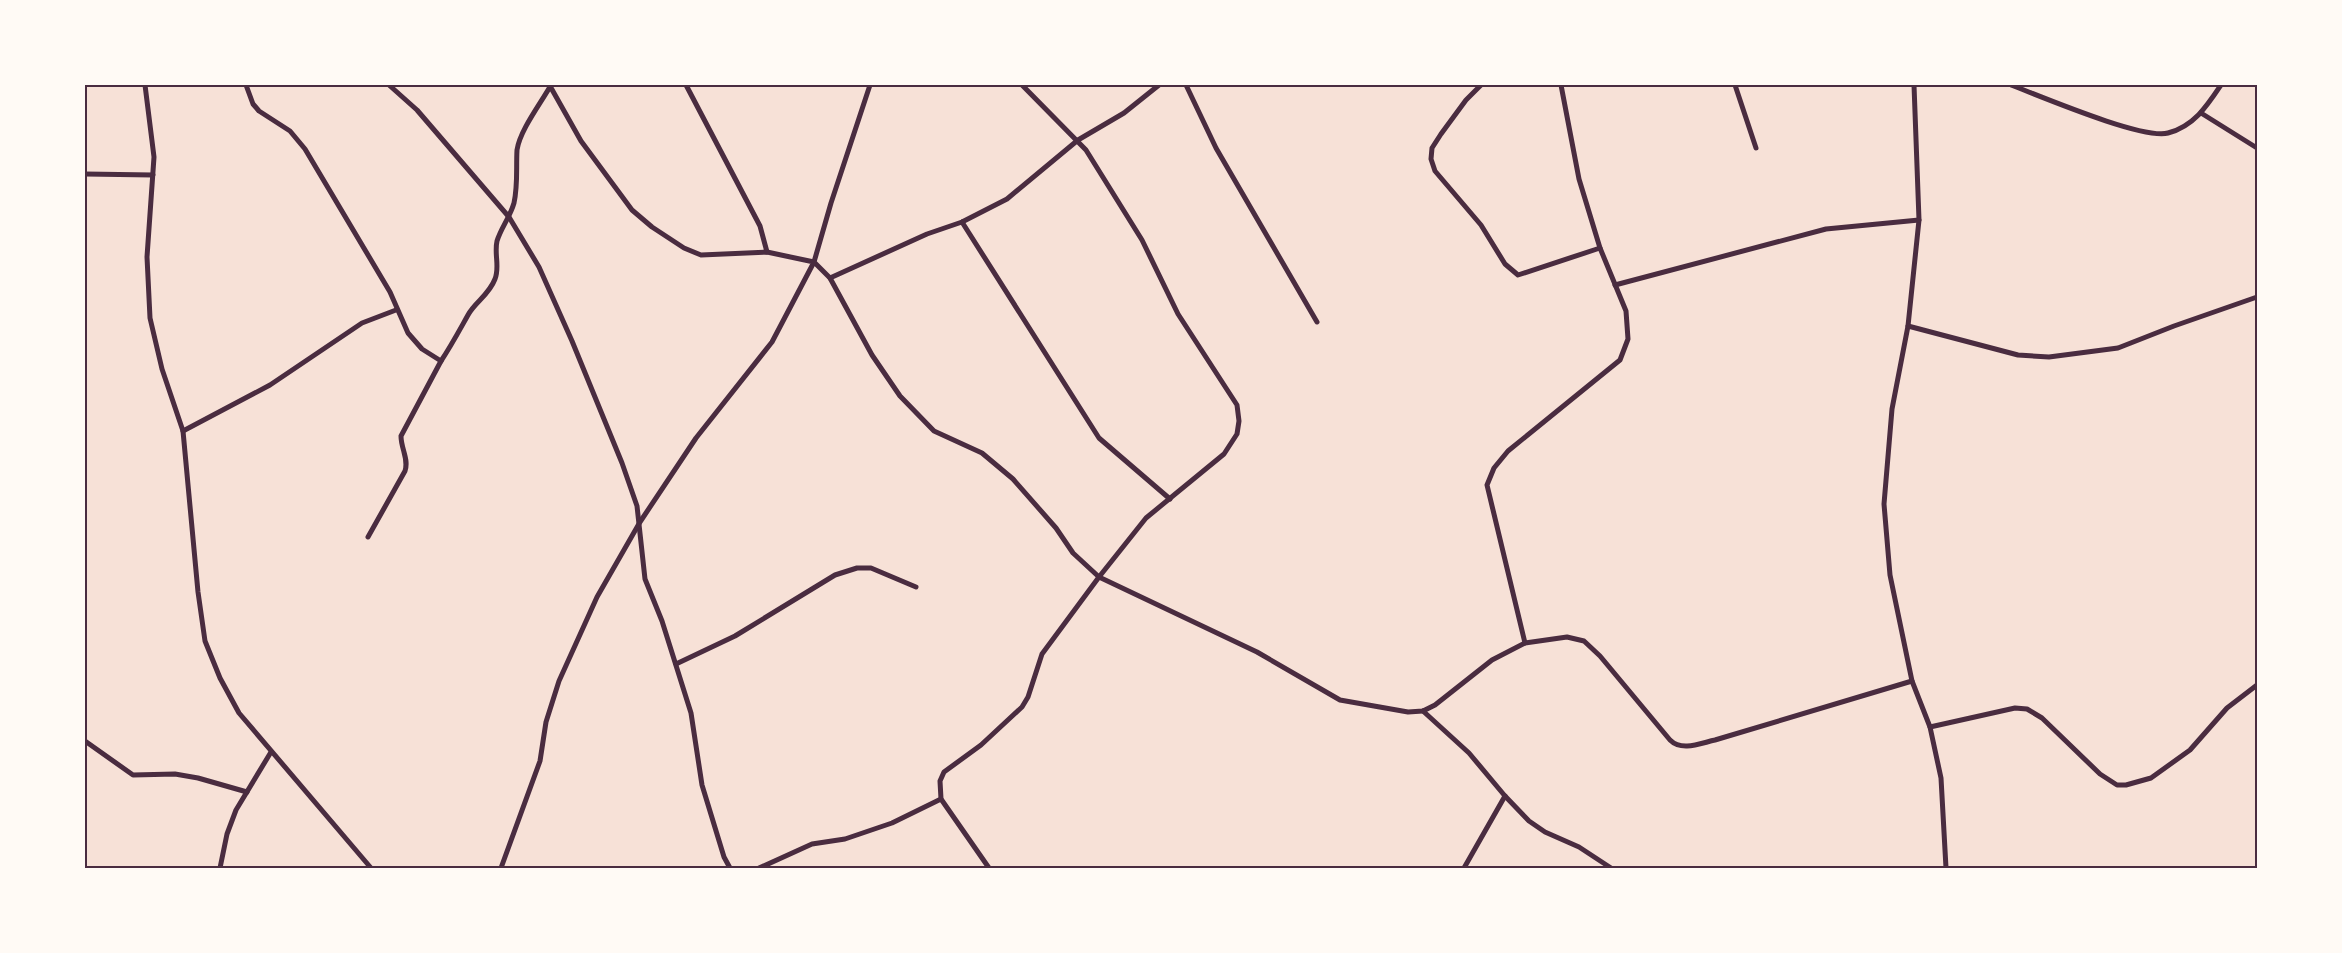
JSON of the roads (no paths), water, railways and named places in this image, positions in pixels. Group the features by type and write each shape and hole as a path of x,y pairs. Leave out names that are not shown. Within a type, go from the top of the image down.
{"street":[{"path":"145,85 154,157 147,256 150,318 162,369 184,431 198,592 205,641 220,678 239,713 370,868"},
{"path":"246,85 253,104 259,111 290,130 305,149 390,292 396,310 408,333 422,349 441,361"},
{"path":"389,85 417,110 509,217 539,268 572,341 622,463 640,522 645,579 676,664 691,714 702,785 724,857 730,868"},
{"path":"368,537 406,471 408,464 401,447 401,436 468,314 482,300 495,278 497,265 495,251 498,239 509,217 516,191 518,148 522,136 551,85"},
{"path":"551,85 581,141 632,210 652,227 684,248 701,254 768,252 814,262 830,278 872,355 900,396 934,431 982,453 1013,479 1056,528 1073,552 1099,577 1257,652 1340,700 1408,712 1423,710 1435,705 1492,660 1525,644 1567,637 1584,641 1600,656 1670,740 1675,745 1685,747 1715,740 1912,681"},
{"path":"686,85 760,226 768,252"},
{"path":"501,868 540,761 546,722 562,673 597,597 640,522 696,438 772,342 814,262 830,203 870,85"},
{"path":"988,868 941,799 940,781 944,772 981,745 1022,707 1028,696 1042,654 1099,577 1146,518 1224,454 1237,434 1239,421 1237,405 1178,314 1142,240 1078,140 1022,85"},
{"path":"830,278 927,234 962,222 1007,199 1078,140 1124,113 1159,85"},
{"path":"1186,85 1216,148 1317,322"},
{"path":"1481,85 1466,100 1432,148 1431,159 1435,170 1481,225 1505,264 1518,275 1600,248"},
{"path":"1525,644 1487,486 1494,468 1508,451 1620,360 1628,339 1626,311 1600,248 1579,179 1561,85"},
{"path":"1736,85 1756,148"},
{"path":"1914,85 1919,220 1908,326 1892,409 1884,504 1890,575 1912,681 1930,727 1941,778 1946,868"},
{"path":"2011,85 2105,120 2147,132 2166,134 2180,128 2201,113 2221,85"},
{"path":"2201,113 2257,148"},
{"path":"85,174 153,174"},
{"path":"1616,285 1826,229 1919,220"},
{"path":"962,222 1099,438 1170,499"},
{"path":"1908,326 2018,355 2049,357 2118,348 2257,297"},
{"path":"184,431 270,385 362,322 396,310"},
{"path":"676,664 735,636 835,575 857,568 871,568 916,588"},
{"path":"1930,727 2015,708 2027,709 2042,718 2100,774 2117,785 2126,785 2151,778 2190,750 2227,708 2257,685"},
{"path":"1423,710 1469,753 1529,821 1545,832 1579,847 1611,868"},
{"path":"85,741 133,775 182,775 247,792"},
{"path":"220,868 227,834 236,810 271,752"},
{"path":"1464,868 1505,796"},
{"path":"759,868 812,844 845,839 892,823 941,799"}]}
